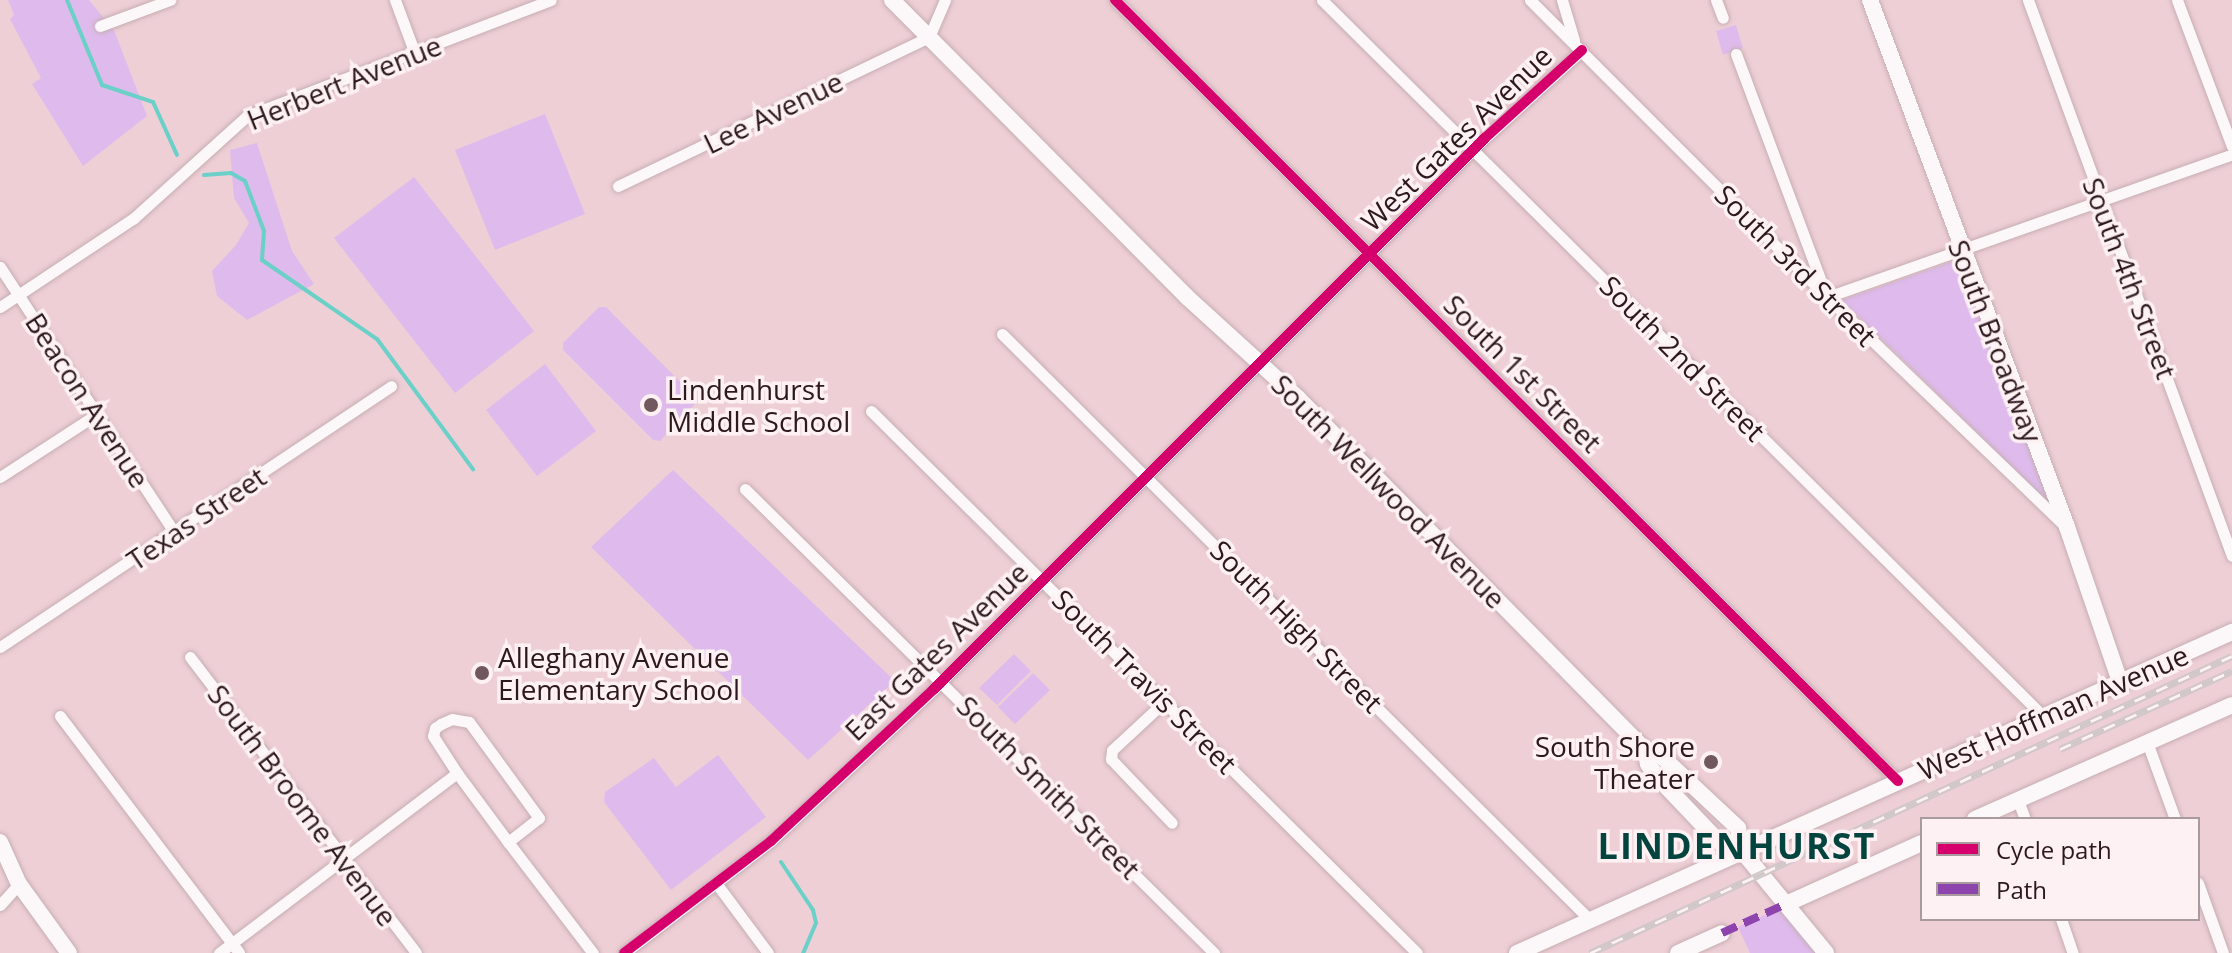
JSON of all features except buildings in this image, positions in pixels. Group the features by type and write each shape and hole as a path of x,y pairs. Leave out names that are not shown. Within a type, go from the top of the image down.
{"main road":[{"name":"South Wellwood Avenue","path":"892,0 1187,297 1263,363 1645,750 1648,764 1659,779 1718,841 1742,851 1826,953"},
{"name":"South Broadway","path":"1870,0 2067,527 2120,682"},
{"name":"West Hoffman Avenue","path":"1517,953 2232,632"},
{"path":"1980,817 2232,705"},
{"path":"0,842 19,884 69,953"},
{"path":"1786,904 1920,844"},
{"path":"1678,953 1722,933"}],"street":[{"path":"100,26 170,0"},
{"path":"395,0 414,51"},
{"name":"Herbert Avenue","path":"0,307 134,218 247,116 551,0"},
{"path":"929,37 945,0"},
{"name":"South 1st Street","path":"1115,0 1898,781"},
{"name":"South 2nd Street","path":"1322,0 2044,717"},
{"name":"South 3rd Street","path":"1530,0 1827,297 2067,527"},
{"path":"1562,0 1578,45"},
{"path":"1716,0 1723,18"},
{"name":"South 4th Street","path":"2028,0 2232,556"},
{"path":"2177,0 2232,146"},
{"name":"Lee Avenue","path":"618,186 929,37"},
{"name":"West Gates Avenue","path":"1263,363 1578,45"},
{"path":"1736,54 1827,297 2232,154"},
{"name":"Beacon Avenue","path":"0,267 175,533"},
{"name":"South High Street","path":"1002,334 1590,920"},
{"name":"East Gates Avenue","path":"624,953 771,841 942,680 1263,363"},
{"name":"Texas Street","path":"0,647 391,386"},
{"name":"South Travis Street","path":"871,411 1417,953"},
{"path":"0,477 97,414"},
{"name":"South Smith Street","path":"745,489 942,680 1214,953"},
{"name":"South Broome Avenue","path":"190,657 416,953"},
{"path":"1165,701 1110,754 1112,763 1172,823"},
{"path":"60,716 235,948"},
{"path":"508,842 539,818 469,722 459,719 441,724 433,733 457,773 508,842 593,953"},
{"path":"2147,742 2174,817"},
{"path":"219,953 235,948 344,859 457,773"},
{"path":"2018,800 2024,817"},
{"path":"716,883 768,953"},
{"path":"0,905 19,884"},
{"path":"2200,889 2223,953"},
{"path":"2062,921 2073,953"}],"shaded area":[{"path":"8,0 89,0 114,30 147,116 83,166 32,84 41,78 10,19 14,15"},
{"path":"1736,25 1743,48 1723,55 1716,31"},
{"path":"545,114 585,214 495,250 455,150"},
{"path":"257,143 292,251 314,284 247,320 217,296 212,271 236,245 249,223 234,198 230,150"},
{"path":"414,177 534,331 455,393 334,238"},
{"path":"1957,260 2054,508 1842,300"},
{"path":"599,307 606,307 696,398 696,403 660,441 653,440 563,350 563,343"},
{"path":"545,364 596,431 537,476 486,410"},
{"path":"673,470 895,681 808,760 591,547"},
{"path":"1014,654 1031,671 997,705 979,688"},
{"path":"1033,673 1050,690 1015,724 998,707"},
{"path":"718,755 766,817 671,890 604,802 605,792 654,758 676,787"},
{"path":"1785,906 1824,953 1750,953 1738,927"}],"waterway":[{"path":"67,0 102,85 153,102 177,155"},
{"path":"204,175 231,173 245,181 264,231 262,260 377,339 473,469"},
{"path":"781,862 813,910 816,923 803,953"}],"railway":[{"path":"1590,953 2232,656"},
{"path":"2060,749 2232,671"}],"marked path":[{"path":"1722,933 1786,904"}],"cycle path":[{"path":"1115,0 1898,781"},
{"path":"624,953 771,841 934,689 1485,138 1582,50"}],"place":[{"name":"Lindenhurst Middle School","path":"651,405"},
{"name":"Alleghany Avenue Elementary School","path":"482,673"},
{"name":"South Shore Theater","path":"1711,762"}],"district":[{"name":"LINDENHURST","path":"1737,846"}]}
